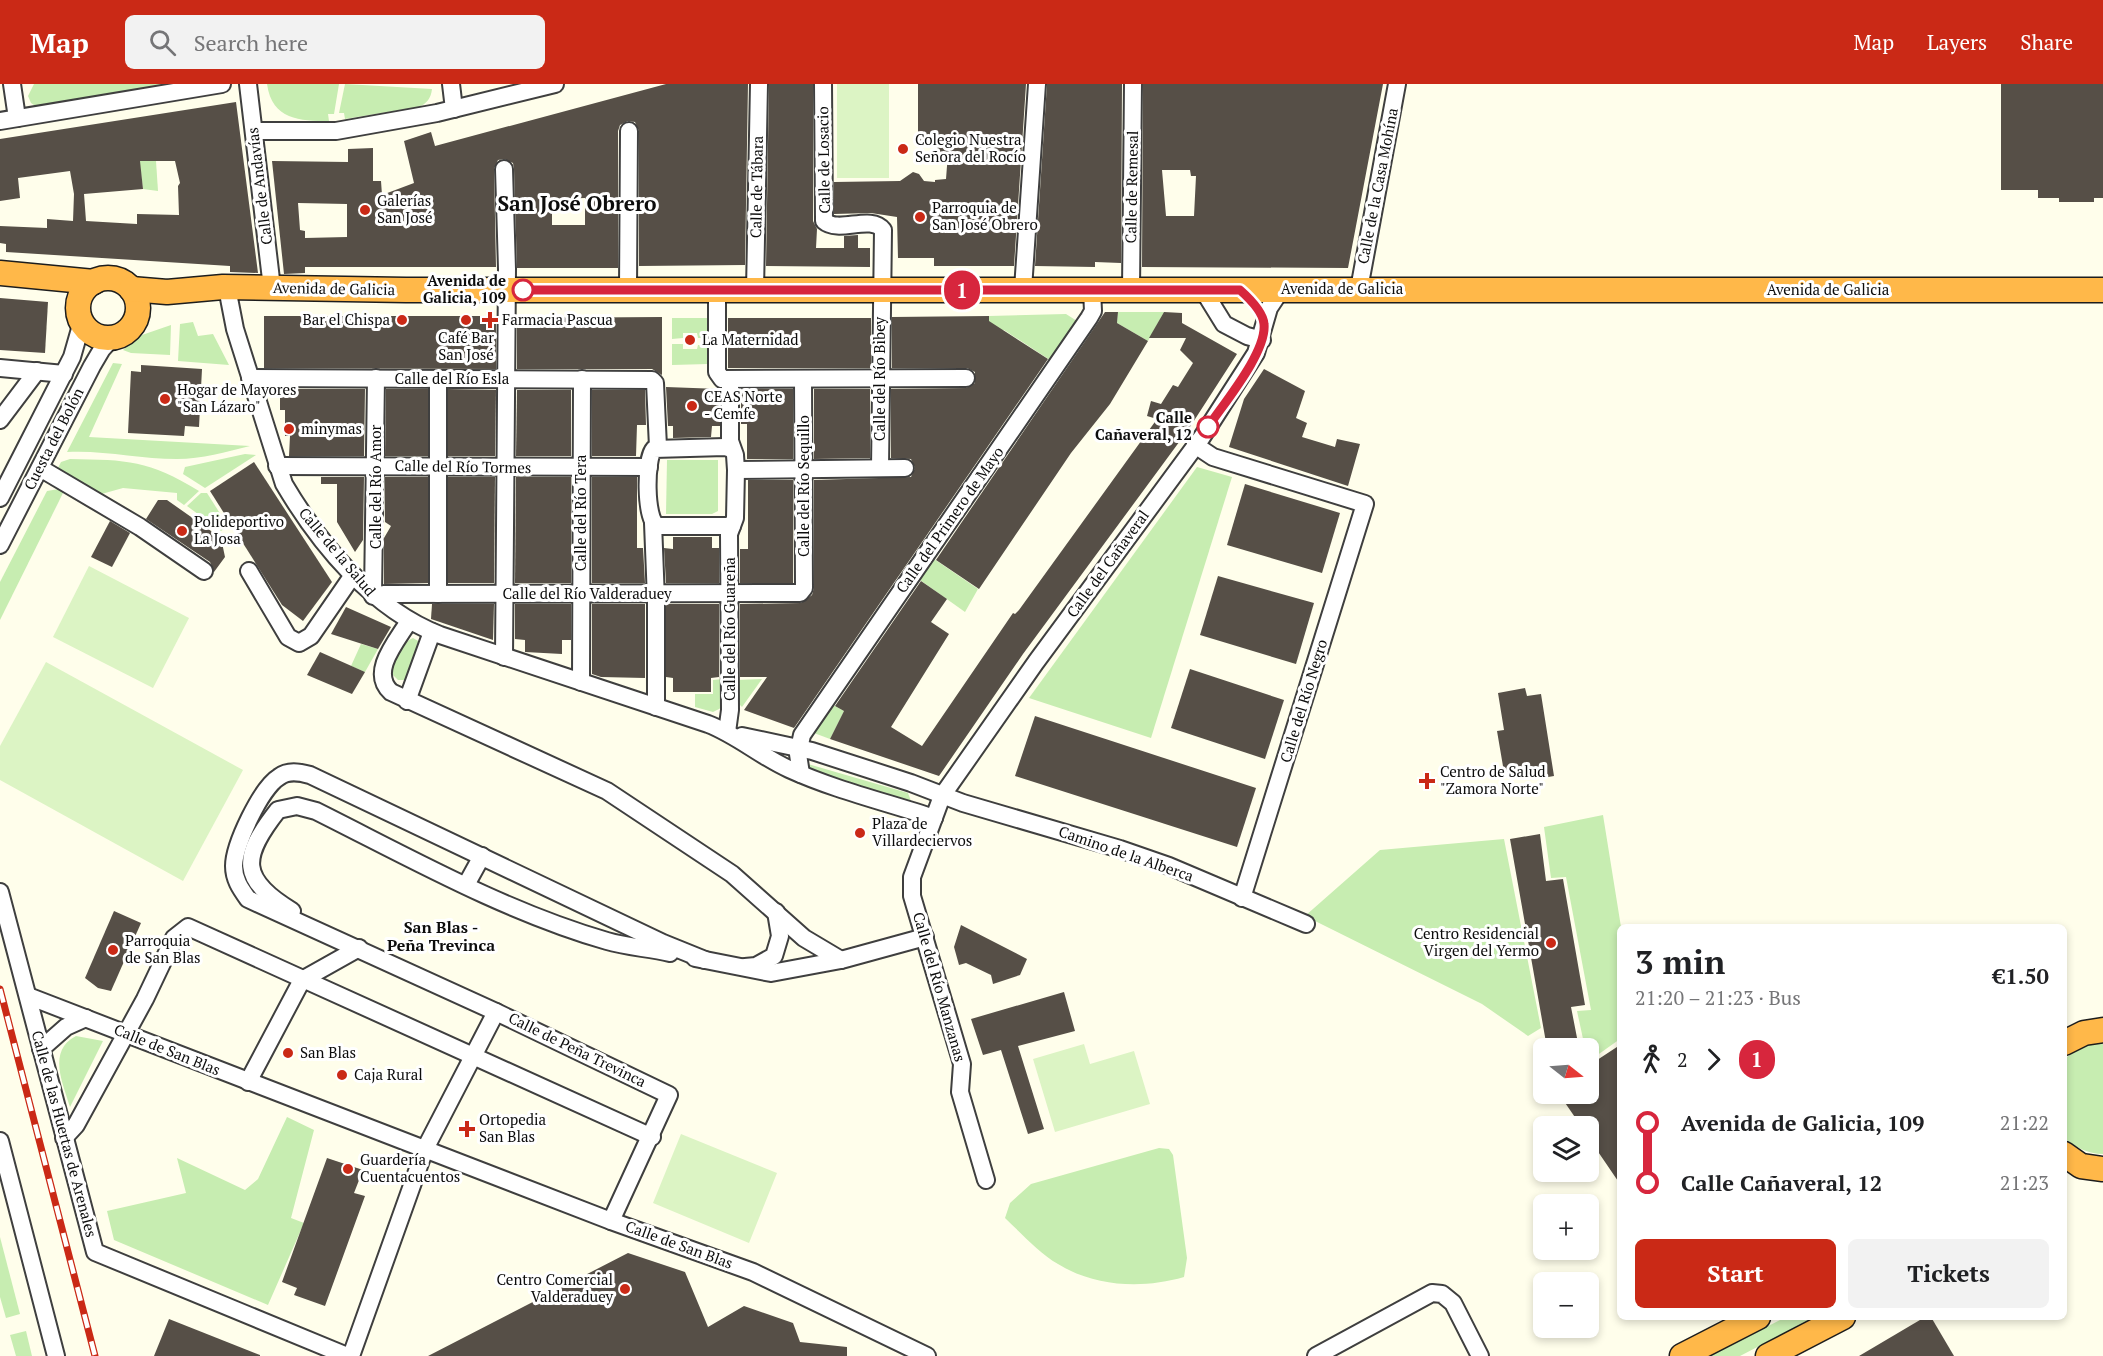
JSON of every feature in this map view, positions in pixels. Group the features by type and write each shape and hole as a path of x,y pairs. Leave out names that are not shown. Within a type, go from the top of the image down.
{"highway":[{"path":"0,273 48,276 94,282 114,278 131,289 138,307 136,318 124,333 113,337 94,334 66,288 48,276"},
{"path":"80,314 82,293 94,282"},
{"name":"Avenida de Galicia","path":"131,289 185,291 223,287 506,290 2103,290"},
{"name":"Avenida de Galicia","path":"136,318 159,301 185,291"},
{"path":"2067,1042 2084,1033 2103,1030"},
{"path":"1682,1356 1752,1320"},
{"path":"1768,1356 1837,1320"}],"street":[{"path":"12,84 17,118"},
{"path":"0,121 222,84"},
{"name":"Calle de Andavías","path":"248,84 272,288"},
{"path":"451,84 454,109"},
{"path":"254,131 333,131 454,109 555,84"},
{"name":"Calle de Tábara","path":"755,290 759,84"},
{"name":"Calle de Losacio","path":"823,84 824,220 831,225 877,225 882,227 882,290"},
{"path":"1023,290 1037,84"},
{"name":"Calle de Remesal","path":"1131,290 1133,84"},
{"name":"Calle de la Casa Mohína","path":"1359,289 1397,84"},
{"path":"628,290 629,131"},
{"path":"504,169 506,290 504,657"},
{"name":"Calle de la Salud","path":"223,287 228,295 232,318 277,466 298,506 353,575 373,596 420,626 504,657 727,732"},
{"path":"717,290 717,372 726,379 966,378"},
{"name":"Calle del Río Bibey","path":"880,468 882,290"},
{"name":"Calle del Primero de Mayo","path":"798,748 805,730 1089,318 1093,311 1092,290"},
{"path":"1203,290 1224,324 1247,336 1263,334 1259,312 1240,290"},
{"name":"Calle del Cañaveral","path":"942,796 1196,445 1253,359 1263,334 1269,308 1281,290"},
{"name":"Cuesta del Bolón","path":"0,498 64,374 75,348 80,314"},
{"name":"Cuesta del Bolón","path":"0,545 92,366 113,337"},
{"path":"0,368 64,374"},
{"path":"0,420 38,370"},
{"name":"Calle del Río Esla","path":"250,378 654,381 658,447"},
{"name":"Calle del Río Amor","path":"373,596 376,378"},
{"path":"407,701 420,626 415,609 431,594 438,467 438,379"},
{"name":"Calle del Río Tera","path":"580,682 582,379"},
{"path":"653,523 660,526 732,526 735,518 736,470 726,379"},
{"name":"Calle del Río Sequillo","path":"801,592 804,588 803,379"},
{"name":"Calle del Río Negro","path":"1196,445 1213,457 1365,504 1242,898"},
{"path":"656,707 656,594 653,523 649,514 650,455 658,447 725,447 732,449"},
{"name":"Calle del Río Tormes","path":"277,466 649,467"},
{"path":"39,468 140,527 204,571"},
{"path":"736,470 905,468"},
{"name":"Calle del Río Guareña","path":"727,732 730,710 729,534 732,526"},
{"path":"249,571 288,637 299,644 311,636 353,575"},
{"name":"Calle del Río Valderaduey","path":"373,596 797,594 801,592"},
{"path":"420,626 382,672 387,689 407,701 607,791 732,874 804,938 841,960"},
{"path":"727,732 798,748 915,784 942,796"},
{"path":"727,732 778,764 801,774 934,818"},
{"path":"798,748 801,774"},
{"name":"Calle de Peña Trevinca","path":"611,1221 652,1137 669,1095 359,948 287,908 256,883 250,866 253,833 268,787 279,776 295,771 310,775 663,943 705,960"},
{"name":"Calle del Río Manzanas","path":"942,796 911,882 912,896 962,1064 960,1092 986,1180"},
{"name":"Camino de la Alberca","path":"942,796 1137,854 1306,924"},
{"name":"Calle de Peña Trevinca","path":"253,833 278,810 297,806 316,811 466,885 571,930 610,942 738,968 771,973 841,960 925,937"},
{"path":"466,885 482,856"},
{"name":"Calle de las Huertas de Arenales","path":"0,892 95,1252 349,1356"},
{"name":"Calle de Peña Trevinca","path":"738,968 756,966 774,956 780,936 776,912"},
{"path":"64,1138 76,1125 174,938 188,927 652,1137"},
{"path":"248,1082 302,980 359,948"},
{"name":"Calle de San Blas","path":"28,996 611,1221 753,1272 927,1356"},
{"path":"349,1356 425,1149 496,1011"},
{"path":"41,1049 66,1027 86,1018"},
{"path":"0,1142 56,1356"},
{"path":"1316,1356 1432,1293 1443,1294 1453,1303 1480,1356"}],"green space":[{"path":"34,84 179,84 37,107 31,103 28,96"},
{"path":"267,84 339,84 334,114 328,114 329,121 298,119 289,116 275,105"},
{"path":"345,84 432,89 428,100 418,107 345,119 344,113 339,113"},
{"path":"837,84 889,84 889,178 837,178"},
{"path":"134,118 156,161 158,191 143,189"},
{"path":"1118,312 1164,312 1148,341 1117,323"},
{"path":"1066,314 1077,321 1050,360 1004,330 989,334 989,316"},
{"path":"672,318 708,318 708,338 698,338 697,333 683,333 683,338 672,339"},
{"path":"193,322 198,336 213,334 229,365 178,361 180,324"},
{"path":"171,325 170,355 131,353 123,350 142,335"},
{"path":"672,344 683,344 683,349 697,349 698,345 708,345 708,364 672,365"},
{"path":"113,363 122,364 89,437 250,446 186,459 67,452"},
{"path":"245,454 256,455 205,488 183,474 185,467"},
{"path":"70,459 123,461 137,464 165,473 199,491 184,505 177,500 177,493 123,488 98,495 57,470 61,462"},
{"path":"667,460 718,460 718,511 712,514 666,514"},
{"path":"1197,467 1232,477 1151,738 1029,698"},
{"path":"59,489 64,491 0,620 0,582 47,491"},
{"path":"201,493 207,493 228,526 221,531 187,506"},
{"path":"934,559 978,589 965,612 920,580"},
{"path":"89,566 189,618 153,688 53,637"},
{"path":"413,638 420,642 406,680 398,680 392,674 393,664 401,648"},
{"path":"361,644 378,649 365,672 351,666"},
{"path":"46,662 243,770 183,881 0,780 0,746"},
{"path":"723,679 721,708 713,712 695,707 695,694 713,694 713,680"},
{"path":"762,679 742,707 738,703 737,680"},
{"path":"833,705 844,711 830,739 814,733"},
{"path":"808,764 908,793 911,801 906,804 808,769"},
{"path":"1603,815 1621,924 1617,924 1617,1041 1599,1054 1599,1038 1583,1038 1577,1011 1591,1010 1566,877 1551,878 1544,827"},
{"path":"1504,839 1541,1028 1528,1036 1482,1004 1305,916 1380,850"},
{"path":"76,1036 103,1041 70,1107 61,1078 60,1059 67,1042"},
{"path":"2103,1042 2103,1154 2092,1153 2067,1140 2067,1057 2084,1045"},
{"path":"1084,1044 1090,1064 1134,1051 1150,1104 1055,1132 1033,1059"},
{"path":"287,1117 314,1130 291,1218 304,1223 268,1305 114,1240 107,1211 186,1193 177,1158 245,1190 258,1179"},
{"path":"681,1134 777,1173 749,1243 653,1203"},
{"path":"1159,1148 1169,1149 1173,1155 1187,1258 1184,1277 1152,1283 1120,1284 1072,1272 1051,1259 1005,1218 1010,1203 1031,1184"},
{"path":"0,1237 20,1314 6,1318 0,1297"},
{"path":"1780,1320 1809,1320 1740,1356 1710,1356"},
{"path":"26,1331 32,1356 16,1356 10,1335"}],"building":[{"path":"666,84 748,84 745,265 639,266 639,131 635,122 628,121 620,125 618,131 618,268 517,268 514,169 513,163 504,159 498,160 494,169 496,267 305,267 305,273 284,274 272,161 348,162 348,149 373,148 373,181 381,181 382,195 414,183 404,141 431,132 435,146","holes":["585,198 585,225 552,225 552,199","298,203 347,204 347,237 305,238 305,231 300,230"]},
{"path":"769,84 813,84 813,221 817,229 816,248 844,248 844,236 858,235 858,248 870,248 870,267 766,266"},
{"path":"918,84 1026,84 1014,266 934,266 934,258 898,258 897,217 871,213 834,214 834,182 900,181 913,172 919,174 924,181 935,182 935,180 946,179 948,153 935,153 935,146 918,146"},
{"path":"1047,84 1122,84 1121,263 1095,262 1095,267 1035,266"},
{"path":"1143,84 1383,84 1348,268 1142,267","holes":["1162,170 1190,170 1191,176 1196,176 1194,216 1166,216"]},
{"path":"2001,84 2103,84 2103,198 2094,198 2094,202 2059,202 2059,198 2038,198 2038,190 2001,190"},
{"path":"236,102 258,273 230,272 230,266 6,252 6,244 0,243 0,226 47,228 47,219 73,221 74,194 70,171 18,178 20,198 0,201 0,139","holes":["140,161 175,161 180,183 178,186 179,215 137,214 137,224 86,221 84,194 143,189"]},
{"path":"0,298 48,302 45,353 0,350"},
{"path":"1105,312 1118,312 1117,323 1148,341 1110,404 1071,453 979,589 936,560"},
{"path":"1164,312 1182,313 1182,323 1237,354 1188,430 1023,654 939,776 830,739 844,711 835,706 921,581 947,599 931,622 949,634 891,727 922,746 1013,613 1019,610 1157,419 1147,416 1151,401 1161,404 1173,385 1178,387 1193,363 1180,350 1186,338 1149,338"},
{"path":"264,316 496,316 496,369 264,368"},
{"path":"989,316 989,321 1048,359 794,728 744,710 767,677 740,677 740,604 801,603 812,595 814,588 814,480 911,477 915,468 911,459 891,458 891,389 966,388 975,383 975,372 967,368 892,368 892,317"},
{"path":"662,317 662,375 652,369 517,369 517,318"},
{"path":"728,318 871,318 871,368 728,368"},
{"name":"Hogar de Mayores \"San Lázaro\"","path":"141,365 202,369 199,427 185,426 184,436 128,433 131,371 141,372"},
{"path":"1264,369 1305,391 1296,418 1307,423 1302,437 1335,447 1337,439 1360,444 1348,486 1229,447 1244,399"},
{"name":"CEAS Norte - Cemfe","path":"666,387 720,389 720,426 712,426 711,437 673,438 673,426 668,426"},
{"path":"280,389 365,389 364,456 289,456 290,436 285,436 285,410 280,410"},
{"path":"386,389 428,389 428,456 385,456"},
{"path":"448,389 496,390 495,456 448,456"},
{"path":"741,389 793,389 793,459 747,459 747,424 741,424"},
{"path":"814,389 870,389 870,458 814,459"},
{"path":"517,390 571,390 571,456 516,456"},
{"path":"592,390 645,390 646,425 637,425 636,456 592,456"},
{"path":"254,462 332,582 303,621 282,605 210,491"},
{"path":"321,477 364,477 363,540 355,552 337,522 337,484 321,484"},
{"path":"385,477 428,477 428,583 384,584 384,538 391,526 385,522"},
{"path":"448,477 495,477 494,583 448,583"},
{"path":"516,477 571,477 571,583 515,583"},
{"path":"592,477 637,477 637,548 643,548 645,583 592,583"},
{"path":"748,480 793,480 793,583 740,583 740,549 748,549"},
{"path":"1245,484 1340,513 1322,573 1227,545"},
{"name":"Polideportivo La Josa","path":"158,500 167,500 221,538 225,557 214,572 210,562 146,519"},
{"path":"110,521 130,533 112,567 91,557"},
{"path":"673,537 712,537 712,548 719,548 719,583 666,583 664,548 673,549"},
{"path":"1218,576 1314,603 1296,664 1200,635"},
{"path":"432,604 494,604 493,640 431,619"},
{"path":"515,604 571,604 571,640 562,640 562,654 525,652 525,640 515,639"},
{"path":"592,604 645,604 645,678 601,677 592,674"},
{"path":"666,604 719,604 719,677 711,678 711,692 673,692 673,678 666,677"},
{"path":"346,607 391,627 378,649 331,634"},
{"path":"320,652 365,672 352,694 307,675"},
{"path":"1190,669 1284,700 1265,759 1171,728"},
{"path":"1525,688 1527,696 1541,694 1554,776 1531,780 1529,768 1504,772 1497,731 1504,730 1498,693"},
{"path":"1035,716 1256,788 1237,847 1015,776"},
{"name":"Centro Residencial Virgen del Yermo","path":"1540,834 1546,881 1563,879 1585,1005 1571,1007 1577,1038 1545,1038 1510,839"},
{"name":"Parroquia de San Blas","path":"114,911 141,923 111,991 98,988 85,978"},
{"path":"961,925 1027,959 1020,975 993,984 991,975 966,963 959,965 954,947"},
{"path":"1064,992 1075,1031 1018,1046 1044,1129 1028,1134 1001,1050 983,1055 971,1019"},
{"path":"1617,1047 1617,1180 1599,1153 1599,1116 1574,1116 1566,1104 1599,1104 1599,1059"},
{"path":"327,1158 363,1170 354,1193 365,1196 325,1306 294,1295 297,1288 282,1282"},
{"name":"Centro Comercial Valderaduey","path":"628,1253 685,1272 708,1327 744,1306 793,1323 800,1342 847,1347 847,1356 428,1356"},
{"path":"169,1319 260,1355 260,1356 154,1356"},
{"path":"1920,1320 1933,1320 1954,1356 1859,1356"}],"railway":[{"path":"0,989 95,1356"}],"bus line":[{"name":"1","path":"523,290 1240,290 1261,316 1264,332 1253,359 1208,427"}],"place":[{"name":"Colegio Nuestra Señora del Rocío","path":"903,149"},
{"name":"Galerías San José","path":"365,210"},
{"name":"Parroquia de San José Obrero","path":"920,217"},
{"name":"Avenida de Galicia, 109","path":"523,290"},
{"name":"Bar el Chispa","path":"402,320"},
{"name":"Café Bar San José","path":"466,320"},
{"name":"Farmacia Pascua","path":"490,320"},
{"name":"La Maternidad","path":"690,340"},
{"name":"Hogar de Mayores \"San Lázaro\"","path":"165,399"},
{"name":"CEAS Norte - Cemfe","path":"692,406"},
{"name":"Calle Cañaveral, 12","path":"1208,427"},
{"name":"minymas","path":"289,429"},
{"name":"Polideportivo La Josa","path":"182,531"},
{"name":"Centro de Salud \"Zamora Norte\"","path":"1427,781"},
{"name":"Plaza de Villardeciervos","path":"860,833"},
{"name":"Centro Residencial Virgen del Yermo","path":"1551,943"},
{"name":"Parroquia de San Blas","path":"113,950"},
{"name":"San Blas","path":"288,1053"},
{"name":"Caja Rural","path":"342,1075"},
{"name":"Ortopedia San Blas","path":"467,1129"},
{"name":"Guardería Cuentacuentos","path":"348,1169"},
{"name":"Centro Comercial Valderaduey","path":"625,1289"}],"district":[{"name":"San José Obrero","path":"577,204"},
{"name":"San Blas - Peña Trevinca","path":"441,936"}]}
